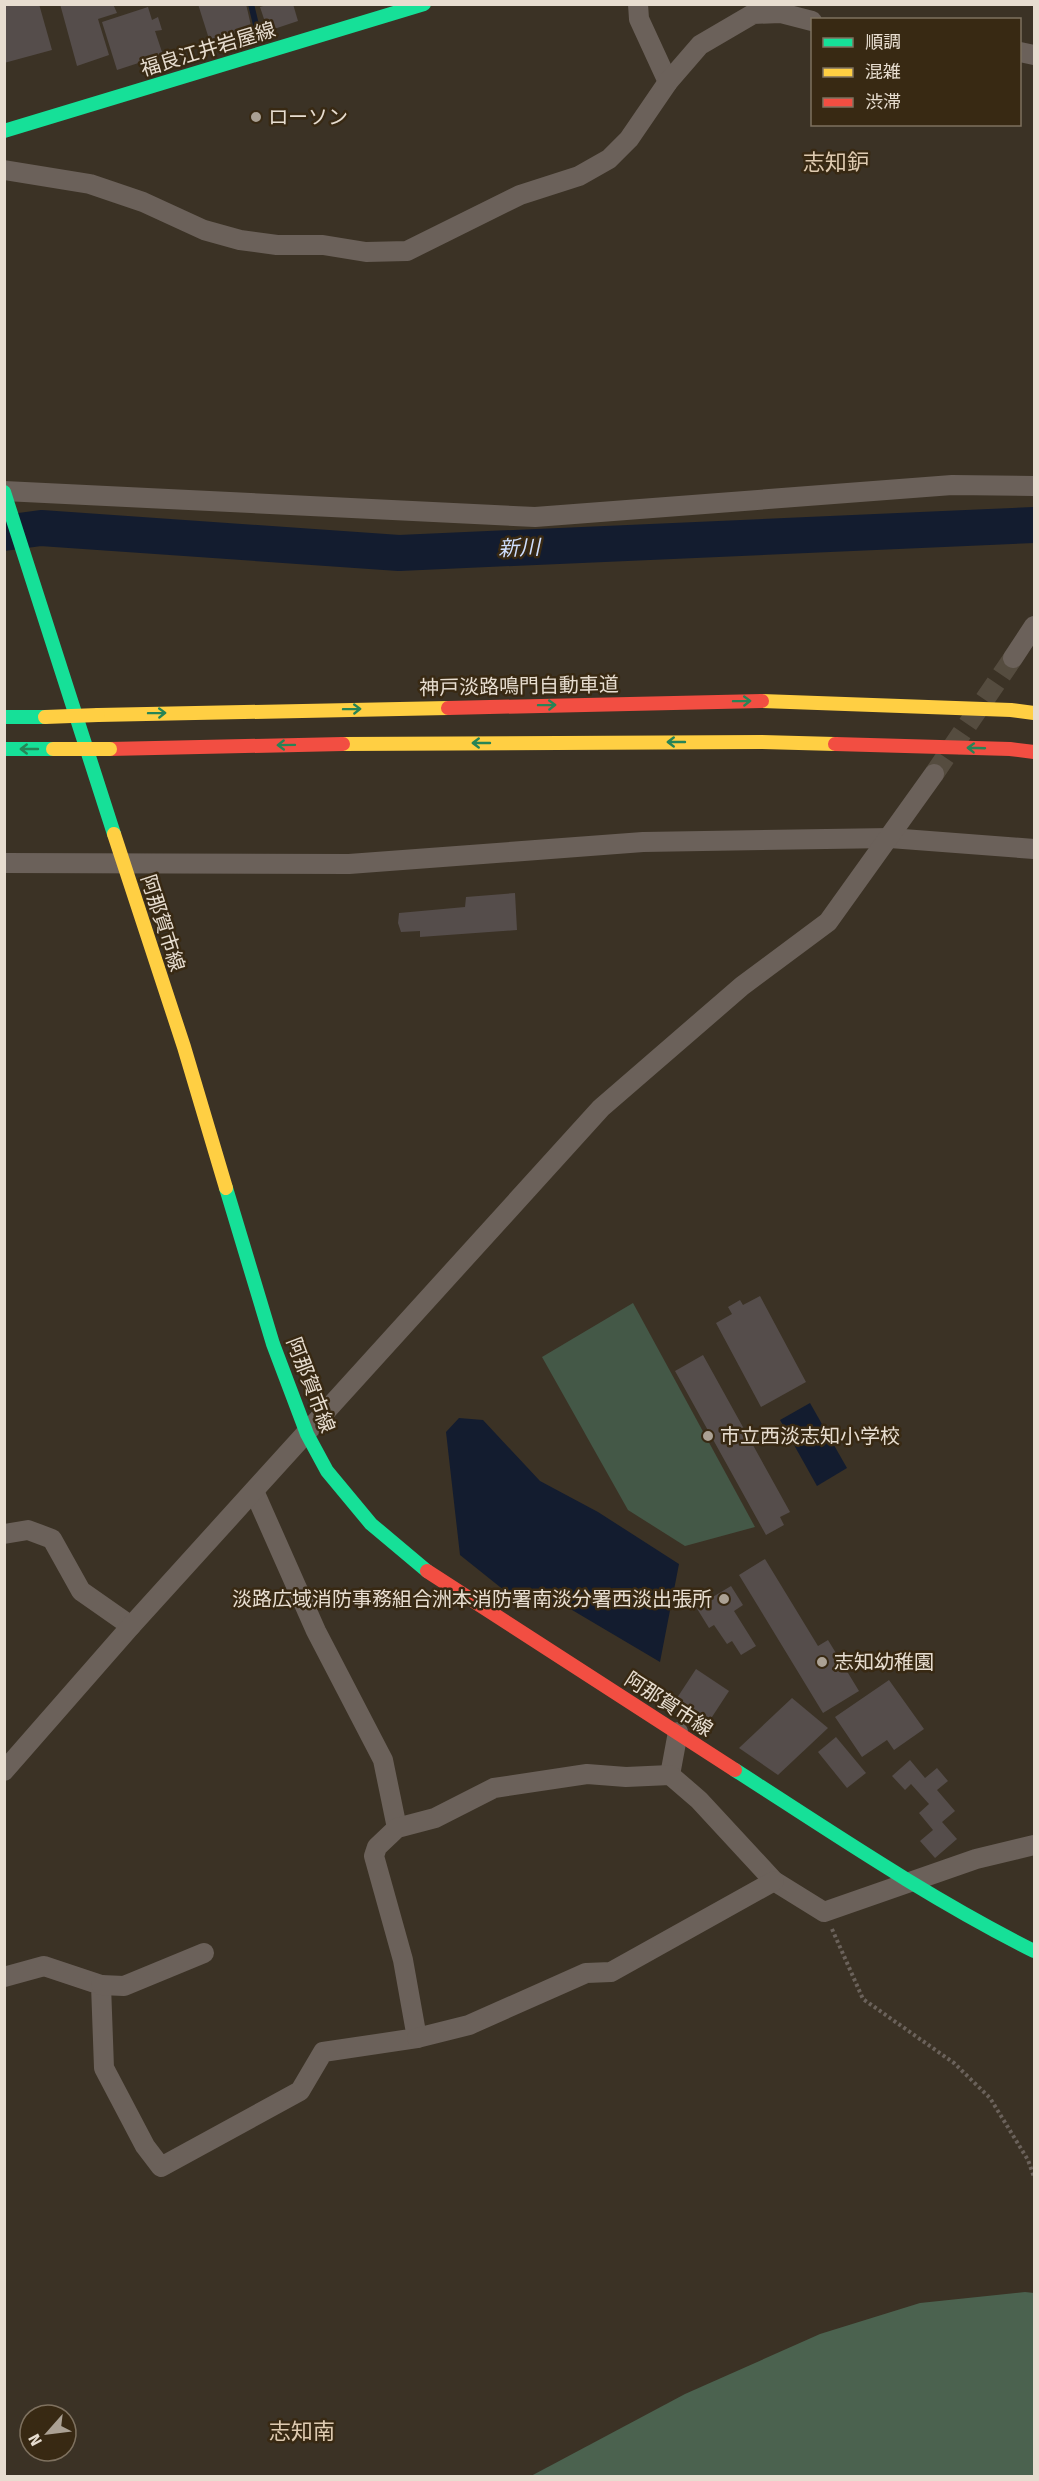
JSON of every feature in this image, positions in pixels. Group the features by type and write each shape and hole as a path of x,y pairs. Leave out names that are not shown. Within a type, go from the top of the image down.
{"main road":[{"name":"福良江井岩屋線","path":"4,131 398,8 424,4"},
{"name":"阿那賀市線","path":"6,498 184,1047 273,1344 307,1434 327,1471 371,1524 421,1567 908,1881 976,1922 1035,1951"},
{"name":"神戸淡路鳴門自動車道","path":"4,717 760,701 1035,713"},
{"path":"4,749 762,742 1010,749 1035,752"}],"street":[{"path":"638,4 639,19 668,81"},
{"path":"4,170 90,184 143,202 204,230 240,240 277,245 323,245 366,252 407,251 520,195 579,176 609,159 629,139 668,81 700,45 753,14 781,13 811,20"},
{"path":"6,498 535,517 952,485 1035,486"},
{"path":"1013,658 1035,626"},
{"path":"4,1771 131,1626 601,1108 742,986 828,922 934,774"},
{"path":"4,862 349,864 643,842 890,838 1035,849"},
{"path":"254,1491 316,1631 383,1760 397,1828"},
{"path":"4,1534 28,1530 52,1539 81,1591 131,1626"},
{"path":"670,1775 678,1732"},
{"path":"417,2038 404,1960 375,1856 377,1847 397,1828 435,1818 494,1788 586,1774 626,1777 670,1775 699,1800 774,1881 824,1912 894,1890 908,1881 976,1859 1035,1845"},
{"path":"101,1985 104,2068 144,2146 161,2167 300,2091 323,2052 417,2038 469,2025 586,1973 611,1972 774,1881"},
{"path":"4,1977 45,1966 101,1985 123,1986 204,1953"}],"path":[{"path":"824,1912 863,1998 954,2063 990,2098 1028,2160 1035,2177"}],"green space":[{"path":"633,1303 755,1527 685,1546 628,1510 542,1357"},
{"path":"1034,2293 1034,2476 531,2476 685,2394 820,2334 920,2303"}],"water":[{"path":"810,1403 847,1468 817,1486 780,1420"},
{"path":"459,1418 483,1420 540,1481 598,1512 679,1564 660,1662 567,1607 505,1591 460,1555 446,1432"}],"building":[{"path":"4,4 39,4 52,50 4,63"},
{"path":"60,4 113,4 117,13 98,19 109,55 77,66"},
{"path":"198,4 246,4 252,30 209,39"},
{"path":"270,4 293,4 298,21 268,31 260,7"},
{"path":"148,7 152,20 158,17 162,30 155,31 163,55 117,70 102,22"},
{"path":"515,893 517,930 420,937 420,931 401,932 398,923 399,913 465,907 466,897"},
{"path":"760,1296 806,1382 761,1407 716,1323 732,1314 728,1307 740,1300 743,1305"},
{"path":"703,1355 790,1512 780,1517 784,1525 766,1535 675,1371"},
{"path":"765,1559 818,1646 828,1640 859,1691 823,1713 739,1575"},
{"path":"731,1586 743,1605 734,1611 756,1646 741,1655 732,1641 727,1644 714,1625 709,1628 696,1607"},
{"path":"696,1669 729,1691 710,1720 677,1698"},
{"path":"889,1680 924,1729 894,1750 887,1740 862,1757 835,1717"},
{"path":"792,1698 828,1728 778,1775 739,1748"},
{"path":"836,1737 866,1773 847,1788 818,1752"},
{"path":"910,1760 925,1778 937,1768 948,1781 937,1790 955,1811 942,1822 957,1839 935,1858 920,1841 933,1830 919,1813 929,1804 911,1784 905,1790 892,1776"}],"waterway":[{"path":"218,47 258,33 251,4"},
{"name":"新川","path":"4,533 41,528 399,553 1034,525"}],"tunnel":[{"path":"934,774 1013,658"}],"traffic: fast":[{"path":"4,131 424,4"},
{"path":"4,492 114,834"},
{"path":"4,717 45,717"},
{"path":"4,749 53,749"},
{"path":"226,1188 273,1344 307,1434 327,1471 371,1524 427,1571"},
{"path":"735,1770 957,1910 1034,1951"}],"traffic: slow":[{"path":"762,701 1011,710 1034,713"},
{"path":"98,715 448,708"},
{"path":"45,717 98,715"},
{"path":"343,744 762,742 835,744"},
{"path":"53,749 110,749"},
{"path":"114,834 184,1047 226,1188"}],"traffic: jam":[{"path":"448,708 762,701"},
{"path":"110,749 343,744"},
{"path":"835,744 1010,749 1034,752"},
{"path":"427,1571 735,1770"}],"place":[{"name":"ローソン","path":"256,117"},
{"name":"市立西淡志知小学校","path":"708,1436"},
{"name":"淡路広域消防事務組合洲本消防署南淡分署西淡出張所","path":"724,1599"},
{"name":"志知幼稚園","path":"822,1662"}],"district":[{"name":"志知鈩","path":"836,162"},
{"name":"志知南","path":"302,2431"}]}
